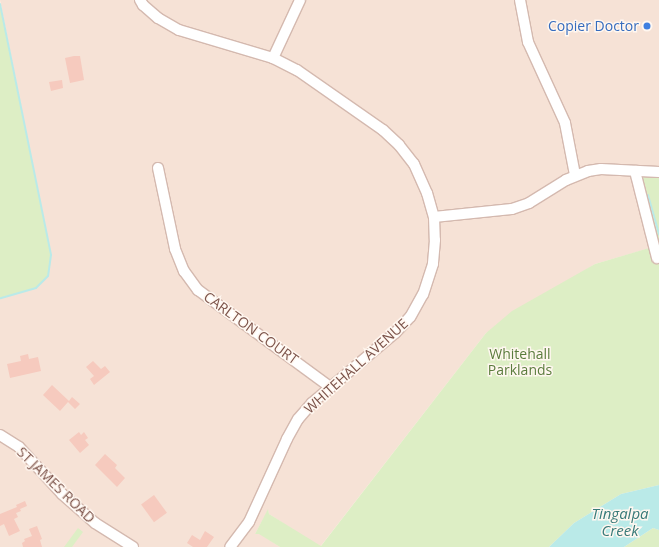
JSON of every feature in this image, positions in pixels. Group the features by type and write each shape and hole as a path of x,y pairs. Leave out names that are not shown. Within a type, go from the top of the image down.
{"street":[{"name":"WHITEHALL AVENUE","path":"140,0 143,5 158,18 180,30 273,58 310,78 383,130 399,145 414,164 427,194 434,216 435,240 433,264 423,294 410,317 395,333 312,403 298,419 287,439 249,522 230,547"},
{"path":"273,58 300,0"},
{"path":"520,0 528,42 565,123 575,175"},
{"name":"CARLTON COURT","path":"158,168 175,249 184,271 198,290 330,387"},
{"path":"434,216 512,209 529,203 575,175 601,169 659,172"},
{"path":"635,171 657,258"},
{"name":"ST JAMES ROAD","path":"0,435 19,447 62,494 94,523 133,547"}],"shaded area":[{"path":"0,0 659,0 659,176 650,248 595,264 486,333 320,547 269,514 268,510 255,534 259,533 280,547 0,547 0,298 36,288 51,255"}],"green space":[{"path":"0,4 51,255 48,276 36,288 0,298"},
{"name":"Whitehall Parklands","path":"635,176 659,176 659,485 621,494 574,523 549,547 280,547 259,534 255,534 268,509 269,514 321,546 486,333 512,311 595,264 649,248"},
{"path":"78,528 83,532 72,547 64,547"},
{"path":"653,528 659,530 659,547 624,547"}],"water":[{"name":"Tingalpa Creek","path":"659,485 659,530 653,528 624,547 549,547 574,523 621,494"}],"building":[{"path":"80,56 84,80 70,83 65,58"},
{"path":"62,80 63,88 51,91 49,82"},
{"path":"28,354 29,359 38,357 41,371 10,378 7,364 21,361 20,356"},
{"path":"93,361 101,369 105,366 110,372 94,385 90,379 94,376 86,367"},
{"path":"52,385 69,401 72,397 80,404 75,409 68,402 60,411 43,395"},
{"path":"79,432 81,435 84,432 88,438 85,440 89,445 80,453 69,440"},
{"path":"105,454 117,465 115,468 125,478 117,487 95,465"},
{"path":"154,495 167,513 154,522 141,504"},
{"path":"25,501 27,506 20,509 21,511 16,513 18,517 14,519 20,531 9,536 4,524 0,526 0,514 17,507 16,505"},
{"path":"37,526 42,539 40,540 42,547 23,547 22,543 25,541 24,539 32,536 29,529"},
{"path":"205,531 214,537 207,547 193,547 187,543 192,535 200,540"}],"waterway":[{"path":"0,4 51,255 48,276 36,288 0,298"},
{"path":"648,195 659,234"}],"place":[{"name":"Copier Doctor","path":"647,26"}]}
